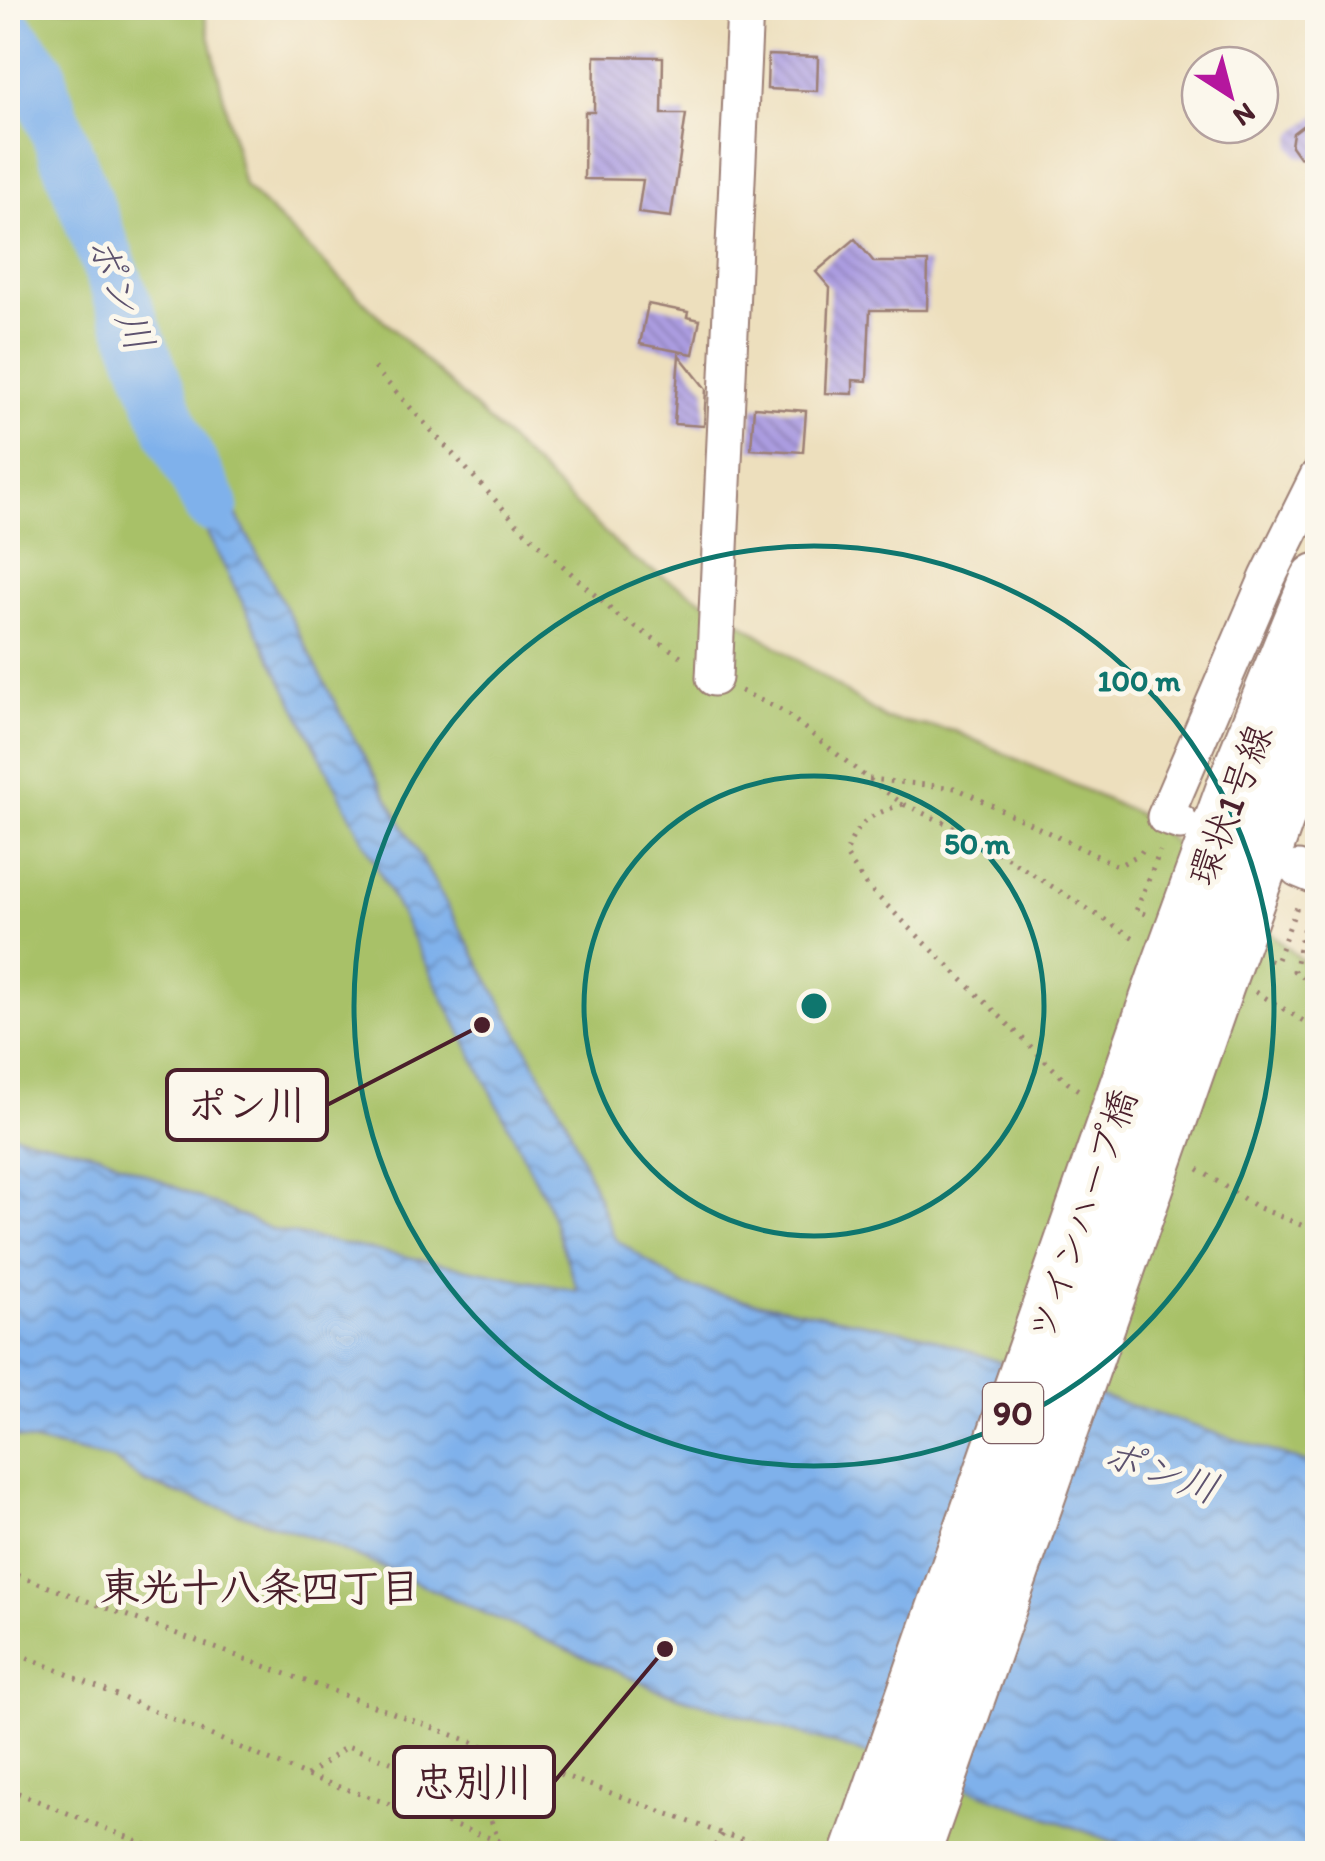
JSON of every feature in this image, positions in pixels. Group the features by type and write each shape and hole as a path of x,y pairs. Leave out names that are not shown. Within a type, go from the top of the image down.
{"main road":[{"name":"環状1号線","path":"1208,983 1241,770 1318,582"},
{"name":"環状1号線","path":"1208,983 1318,701"},
{"name":"ツインハープ橋","path":"860,1854 1208,983"},
{"name":"ツインハープ橋","path":"912,1854 1208,983"}],"street":[{"path":"714,678 745,8"},
{"path":"1172,820 1268,577 1318,476"}],"path":[{"path":"867,778 956,788 1118,866 1140,854 1172,820"},
{"path":"904,804 877,812 852,833 846,854 864,884 1068,1083 1083,1093"},
{"path":"1136,911 1172,820"},
{"path":"1276,962 1312,873"},
{"path":"1312,873 1294,971 1318,987"},
{"path":"1208,983 1318,1030"},
{"path":"1192,1165 1254,1206 1318,1232"},
{"path":"8,1572 723,1834 794,1854"},
{"path":"8,1649 307,1776 543,1854"},
{"path":"307,1776 347,1746 481,1795 499,1841"},
{"path":"8,1789 169,1854"},
{"path":"710,1854 723,1834"}],"green space":[{"path":"8,8 203,8 244,186 631,558 740,622 886,719 955,731 1151,820 1226,895 1317,971 1317,1466 1294,1459 961,1638 8,1149"},
{"path":"8,1436 113,1459 145,1483 323,1541 656,1689 919,1770 1145,1853 8,1854"}],"water":[{"path":"194,434 354,738 565,1117 615,1239 684,1286 921,1334 1317,1466 1317,1853 1145,1853 919,1770 656,1689 323,1541 145,1482 113,1459 8,1436 8,1133 99,1154 273,1230 578,1291 546,1200 162,444"}],"building":[{"path":"768,55 818,57 817,91 767,89"},
{"path":"595,56 663,57 662,114 686,114 671,217 638,213 643,180 584,179 585,112 594,112"},
{"path":"1318,114 1318,160 1299,157 1291,146 1293,133"},
{"path":"855,239 874,262 928,262 927,310 870,310 867,381 853,380 853,394 825,393 830,288 816,272"},
{"path":"648,304 688,312 687,317 700,320 693,354 640,344"},
{"path":"679,355 706,389 704,426 674,424"},
{"path":"754,407 806,411 803,452 751,449"}],"waterway":[{"name":"ポン川","path":"8,33 39,73 42,91 173,431 211,505"}],"place":[{"name":"ポン川","path":"482,1025"},
{"name":"忠別川","path":"665,1649"}],"district":[{"name":"東光十八条四丁目","path":"260,1587"}]}
